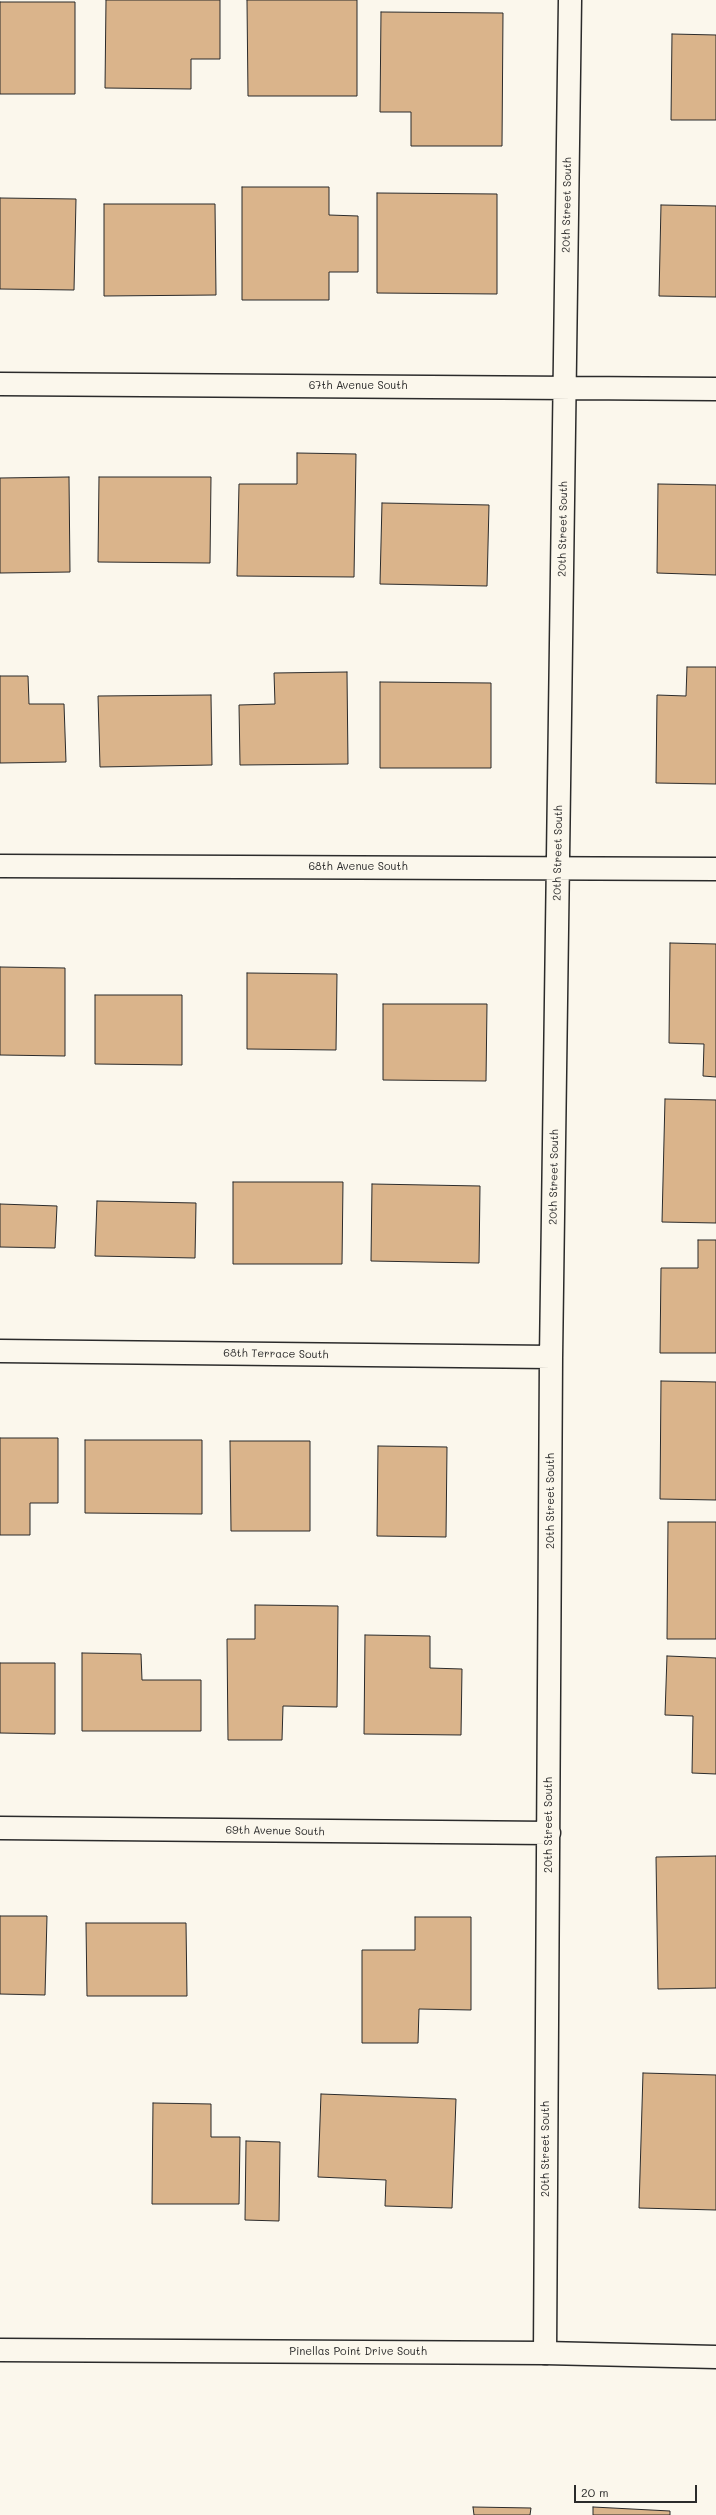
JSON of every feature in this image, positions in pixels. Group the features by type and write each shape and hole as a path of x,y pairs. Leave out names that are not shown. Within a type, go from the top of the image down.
{"street":[{"name":"20th Street South","path":"545,2353 551,1357 570,0"},
{"name":"67th Avenue South","path":"0,384 716,389"},
{"name":"68th Avenue South","path":"0,866 716,869"},
{"name":"68th Terrace South","path":"0,1351 551,1357"},
{"name":"69th Avenue South","path":"0,1828 549,1833"},
{"name":"Pinellas Point Drive South","path":"0,2350 545,2353 716,2358"}],"building":[{"path":"106,0 220,0 220,59 191,59 191,89 105,88"},
{"path":"247,0 357,0 357,96 248,96"},
{"path":"0,2 75,2 75,94 0,94"},
{"path":"381,12 503,13 502,146 411,146 411,112 380,112"},
{"path":"672,34 716,35 716,120 671,120"},
{"path":"242,187 329,187 329,215 358,216 358,272 329,272 329,300 242,300"},
{"path":"377,193 497,194 497,294 377,293"},
{"path":"0,198 76,199 74,290 0,289"},
{"path":"104,204 215,204 216,295 104,296"},
{"path":"661,205 716,206 716,297 659,296"},
{"path":"297,453 356,454 354,577 237,576 239,484 297,484"},
{"path":"69,477 70,572 0,573 0,478"},
{"path":"99,477 211,477 210,563 98,562"},
{"path":"658,484 716,485 716,575 657,573"},
{"path":"382,503 489,505 487,586 380,584"},
{"path":"687,667 716,667 716,784 656,783 657,695 686,696"},
{"path":"347,672 348,764 240,765 239,705 275,704 274,673"},
{"path":"0,676 28,676 29,704 64,704 66,762 0,763"},
{"path":"380,682 491,683 491,768 380,768"},
{"path":"211,695 212,765 100,767 98,696"},
{"path":"670,943 716,944 716,1077 703,1076 704,1044 669,1043"},
{"path":"0,967 65,968 65,1056 0,1055"},
{"path":"247,973 337,974 336,1050 247,1049"},
{"path":"95,995 182,995 182,1065 95,1064"},
{"path":"383,1004 487,1004 486,1081 383,1080"},
{"path":"665,1099 716,1100 716,1223 662,1222"},
{"path":"233,1182 343,1182 342,1264 233,1264"},
{"path":"372,1184 480,1186 479,1263 371,1261"},
{"path":"97,1201 196,1203 195,1258 95,1256"},
{"path":"0,1204 57,1206 55,1248 0,1247"},
{"path":"698,1240 716,1240 716,1353 660,1353 661,1268 698,1268"},
{"path":"661,1381 716,1382 716,1500 660,1499"},
{"path":"0,1438 58,1438 58,1503 30,1503 30,1535 0,1535"},
{"path":"85,1440 202,1440 202,1514 85,1513"},
{"path":"230,1441 310,1441 310,1531 231,1531"},
{"path":"378,1446 447,1447 446,1537 377,1536"},
{"path":"668,1522 716,1522 716,1639 667,1639"},
{"path":"255,1605 338,1606 337,1707 283,1706 282,1740 228,1740 227,1639 255,1639"},
{"path":"365,1635 430,1636 430,1668 462,1669 461,1735 364,1734"},
{"path":"82,1653 141,1654 142,1680 201,1680 201,1731 82,1731"},
{"path":"667,1656 716,1658 716,1774 692,1773 693,1716 665,1715"},
{"path":"0,1663 55,1663 55,1734 0,1733"},
{"path":"716,1856 716,1988 658,1989 656,1857"},
{"path":"0,1916 47,1916 45,1995 0,1994"},
{"path":"415,1917 471,1917 471,2010 419,2009 418,2043 362,2043 362,1950 415,1950"},
{"path":"86,1923 186,1923 187,1996 87,1996"},
{"path":"643,2073 716,2075 716,2210 639,2208"},
{"path":"321,2094 456,2099 452,2208 385,2206 386,2180 318,2177"},
{"path":"153,2103 211,2104 211,2137 240,2137 239,2204 152,2204"},
{"path":"246,2141 280,2142 279,2221 245,2220"},
{"path":"473,2507 531,2508 530,2515 474,2515"},
{"path":"593,2507 670,2511 670,2515 593,2515"}]}
